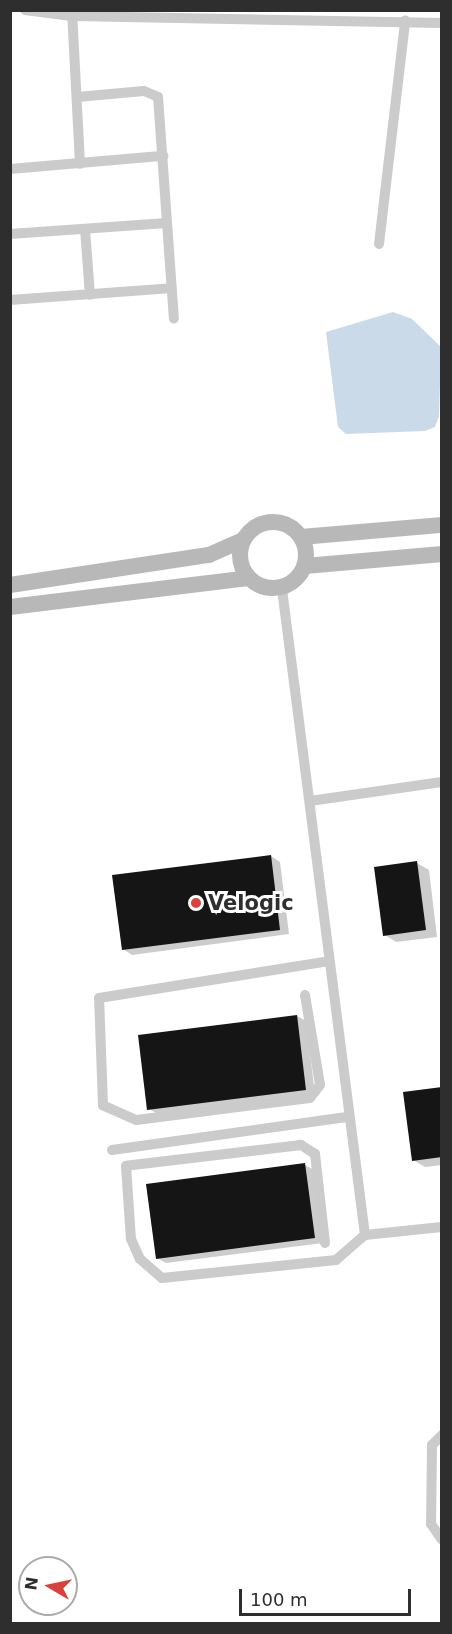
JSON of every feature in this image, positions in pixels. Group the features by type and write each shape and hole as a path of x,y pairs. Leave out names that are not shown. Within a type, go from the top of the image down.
{"street":[{"path":"25,10 72,13 375,15 405,21 441,23"},
{"path":"72,13 81,164"},
{"path":"379,244 405,21"},
{"path":"77,97 153,92 158,97 174,318"},
{"path":"10,169 163,156"},
{"path":"10,234 167,223"},
{"path":"85,229 90,295"},
{"path":"10,300 172,288"},
{"path":"10,585 209,555 243,540 257,526 277,522 301,537 441,525"},
{"path":"301,537 305,566"},
{"path":"243,540 240,560 248,578"},
{"path":"282,589 305,566 441,554"},
{"path":"10,607 248,578 282,589"},
{"path":"282,589 310,801 347,1117 365,1235"},
{"path":"310,801 441,782"},
{"path":"305,995 320,1085 310,1098 136,1120 104,1105 99,998 329,961"},
{"path":"112,1150 347,1117"},
{"path":"325,1243 315,1154 301,1144 126,1166 131,1239 140,1259 162,1278 336,1260 365,1235 441,1227"},
{"path":"441,1435 432,1445 431,1524 441,1540"}],"water":[{"path":"393,312 412,319 441,347 439,416 435,427 425,431 346,434 338,427 326,332"}],"building":[{"name":"Velogic","path":"271,855 280,930 122,950 112,875"},
{"path":"417,861 426,930 383,936 374,867"},
{"path":"297,1015 306,1090 147,1110 138,1035"},
{"path":"442,1087 442,1157 412,1161 403,1092"},
{"path":"305,1163 315,1238 156,1259 146,1184"}],"place":[{"name":"Velogic","path":"196,903"}]}
